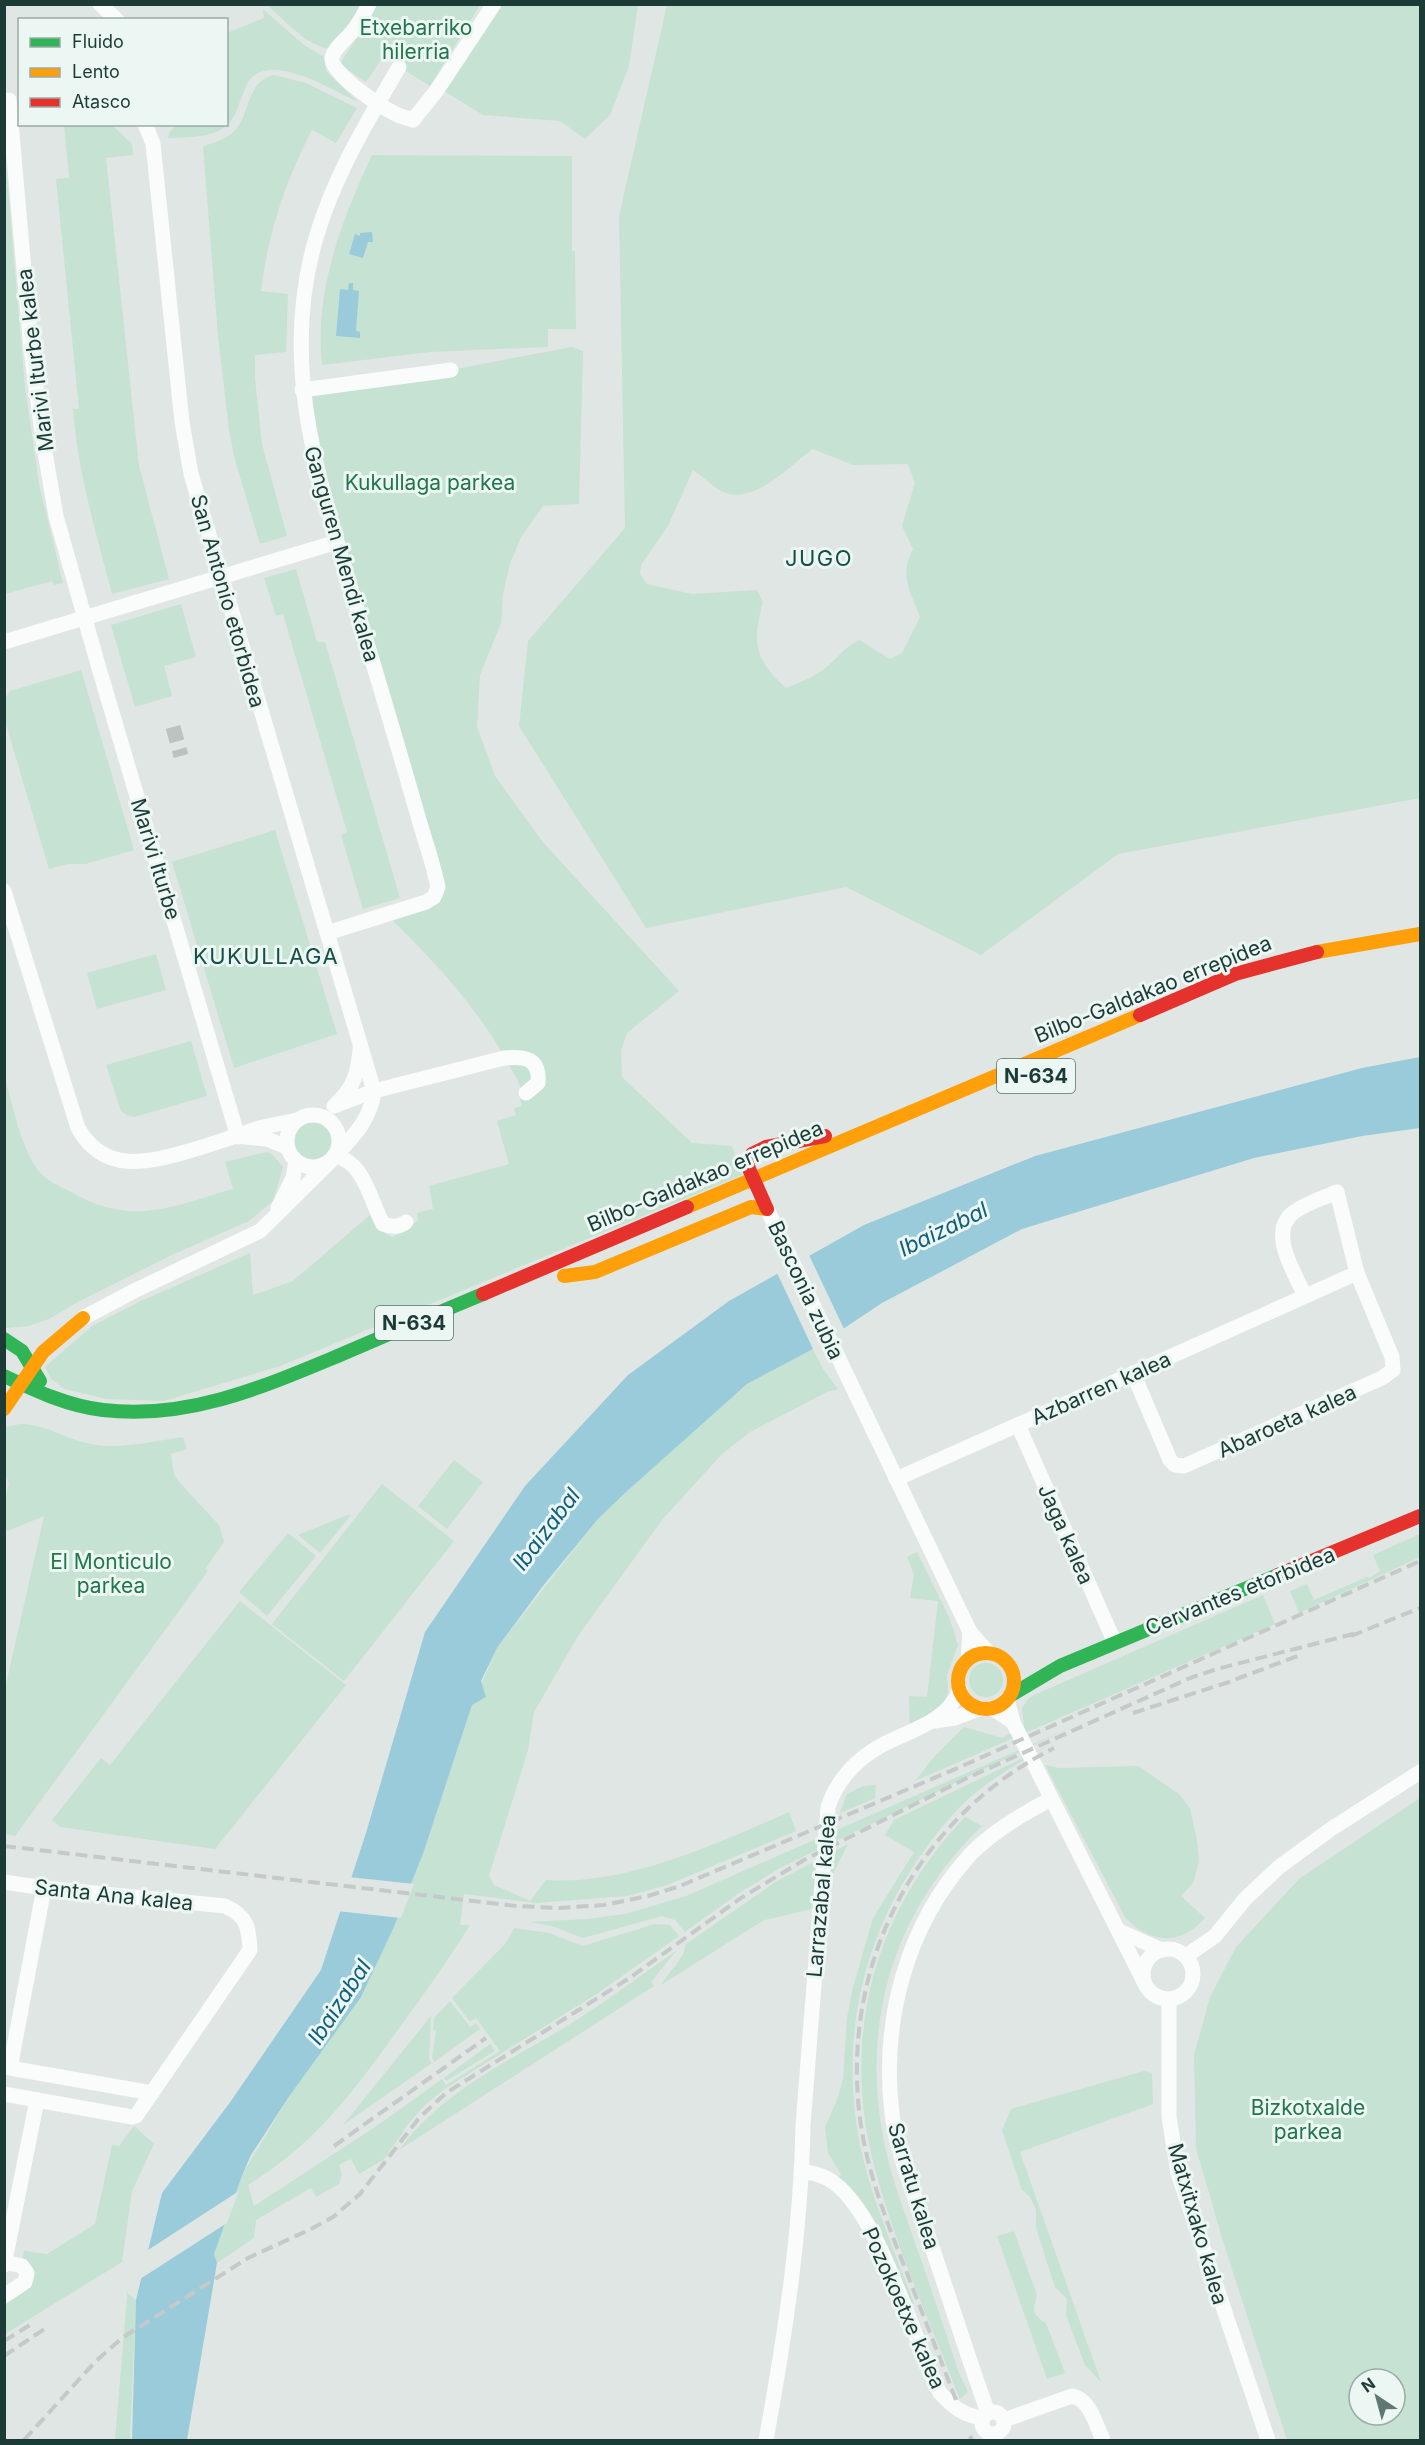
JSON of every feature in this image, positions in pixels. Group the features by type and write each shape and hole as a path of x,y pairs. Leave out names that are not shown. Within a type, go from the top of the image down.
{"main road":[{"name":"Bilbo-Galdakao errepidea","path":"4,1376 21,1385 86,1408 140,1412 186,1409 234,1397 264,1387 1235,974 1324,948 1420,934"},
{"path":"1328,964 1387,954"},
{"name":"Bilbo-Galdakao errepidea","path":"1285,975 1307,969"},
{"path":"767,1209 765,1191 753,1178 748,1164 752,1154 757,1150 844,1131 924,1106"},
{"name":"Bilbo-Galdakao errepidea","path":"765,1191 558,1278 595,1272 751,1207 767,1209"},
{"path":"43,1332 83,1318"},
{"path":"11,1407 32,1366 43,1352 83,1318"},
{"path":"6,1340 24,1337"},
{"path":"6,1340 24,1352 44,1387 63,1401"},
{"name":"Cervantes etorbidea","path":"1009,1697 1060,1666 1420,1516"},
{"path":"982,1653 989,1653 1006,1660 1012,1668 1014,1677 1009,1697 986,1708 972,1704 960,1689 959,1673 968,1659 982,1653"},
{"name":"Cervantes etorbidea","path":"1012,1668 1033,1670 1060,1666"}],"street":[{"path":"100,4 115,18"},
{"path":"369,4 353,31 332,57 333,66 340,75 378,103 396,114 413,120 437,90 494,4"},
{"name":"Ganguren Mendi kalea","path":"327,933 426,902 434,897 438,887 313,457 302,390 304,291 316,237 338,176 399,67"},
{"name":"Marivi Iturbe kalea","path":"11,100 31,349 43,441 56,516 84,616"},
{"name":"San Antonio etorbidea","path":"146,126 153,144 182,422 191,474 374,1091"},
{"name":"San Antonio etorbidea","path":"153,144 157,126"},
{"path":"302,390 451,370"},
{"path":"4,642 84,616 337,542"},
{"name":"Marivi Iturbe","path":"84,616 238,1137"},
{"path":"4,891 78,1128 84,1139 97,1150 114,1159 137,1163 157,1160 238,1137 258,1128 314,1115 329,1120 338,1132 339,1147 334,1157 324,1165 310,1167 296,1161 287,1147 288,1132 297,1120"},
{"name":"San Antonio etorbidea","path":"314,1115 334,1106 350,1090 355,1080 361,1047"},
{"path":"334,1106 374,1091 504,1058 519,1057 530,1060 536,1066 539,1074 538,1083 526,1093"},
{"path":"83,1318 260,1231 334,1157 365,1120 373,1102 374,1091"},
{"path":"238,1137 257,1137 287,1147"},
{"path":"334,1157 342,1158 362,1175 382,1224 391,1227 402,1226 406,1222"},
{"path":"260,1231 281,1204 292,1178 296,1161"},
{"path":"1305,1296 1282,1239 1283,1229 1293,1212 1337,1192 1357,1273"},
{"name":"Basconia zubia","path":"767,1209 970,1632"},
{"name":"Azbarren kalea","path":"896,1479 1357,1273"},
{"name":"Abaroeta kalea","path":"1132,1374 1170,1460 1175,1465 1184,1466 1382,1378 1393,1370 1392,1358 1357,1273"},
{"name":"Jaga kalea","path":"1017,1425 1115,1643"},
{"path":"970,1632 989,1653"},
{"path":"968,1659 970,1632"},
{"path":"932,1721 953,1704 960,1689"},
{"path":"1009,1697 1013,1722 1144,1982 1155,1995 1169,2000 1184,1992 1191,1982 1192,1968 1186,1956 1175,1950 1162,1950 1119,1931"},
{"path":"932,1721 955,1718 986,1708 1013,1722"},
{"name":"Larrazabal kalea","path":"802,2171 803,2125 821,1883 830,1802 843,1778 866,1755 932,1721"},
{"path":"1186,1956 1215,1936 1245,1899 1279,1867 1331,1829 1420,1772"},
{"name":"Sarratu kalea","path":"995,2428 904,2168 892,2115 890,2043 897,1997 909,1954 926,1917 941,1892 970,1855 983,1843 1051,1799"},
{"name":"Santa Ana kalea","path":"4,1882 225,1906 244,1920 249,1929 250,1950 152,2093"},
{"path":"4,2094 132,2117 136,2116 152,2093 10,2068 44,1888"},
{"path":"1144,1982 1143,1968 1146,1962 1150,1956 1162,1950"},
{"name":"Matxitxako kalea","path":"1169,2000 1169,2117 1178,2173 1268,2440"},
{"path":"4,2296 25,2282 27,2273 22,2266 5,2264 37,2100"},
{"path":"766,2440 778,2378 792,2274 802,2171"},
{"name":"Pozokoetxe kalea","path":"802,2171 829,2179 851,2201 884,2255 940,2393 953,2407 964,2414 995,2428"},
{"path":"995,2428 1072,2396 1078,2397 1086,2404 1103,2440"}],"green space":[{"path":"267,5 361,5 332,49 314,44 305,38"},
{"name":"Etxebarriko hilerria","path":"377,5 480,5 430,86 383,57 366,82 340,64"},
{"path":"499,5 638,5 629,66 610,115 585,139 560,121 483,115 444,91"},
{"path":"667,5 1420,5 1420,798 1118,854 981,955 846,887 646,928 519,726 528,641 625,528 619,216","holes":["813,449 853,465 908,464 915,483 902,526 913,549 906,576 920,617 902,653 890,659 859,640 819,672 786,688 767,668 758,649 757,628 763,602 757,590 692,594 647,584 640,574 641,565 668,526 693,470 719,490 731,494 744,494 769,483"]},
{"path":"263,9 304,45 324,57 326,71 358,102 304,76 274,70 261,72 249,80 228,124 228,33 264,18"},
{"path":"274,75 306,83 357,108 336,143 312,130 286,188 268,249 261,291 288,294 286,352 255,355 255,379 262,444 287,536 260,544 235,460 229,430 218,336 203,147 232,133 243,118 258,85 264,79"},
{"path":"64,126 113,126 132,144 133,155 106,158 139,466 169,579 112,594 83,480 75,433 73,409 79,409 56,179 69,178"},
{"path":"175,126 226,126 207,135 194,137 168,138"},
{"path":"5,155 25,387 39,484 63,583 54,585 52,581 5,594"},
{"path":"372,155 572,156 572,251 575,251 576,329 548,329 548,347 430,352 322,365 322,310 326,283 341,230"},
{"name":"Kukullaga parkea","path":"572,347 583,351 579,504 543,506 521,537 510,564 503,594 501,623 480,675 477,727 495,776 542,841 679,991 627,1033 621,1051 622,1077 692,1143 732,1146 742,1175 280,1366 164,1401 106,1399 65,1389 51,1379 45,1367 92,1326 141,1301 250,1253 253,1295 293,1281 370,1215 376,1228 392,1237 407,1230 418,1220 417,1213 433,1209 429,1186 509,1164 497,1121 516,1115 514,1108 522,1106 520,1099 524,1097 518,1081 492,1036 465,999 435,964 387,915 434,897 302,390 429,374"},
{"path":"296,569 317,642 325,642 400,898 363,909 341,835 347,832 283,614 276,616 264,578"},
{"path":"181,604 196,657 164,666 172,696 135,707 111,625"},
{"path":"81,670 134,850 86,864 68,864 49,869 5,721 5,699 10,691"},
{"path":"275,830 337,1034 234,1068 172,862"},
{"path":"156,954 166,990 97,1009 87,973"},
{"path":"191,1041 207,1096 134,1117 121,1111 106,1065"},
{"path":"4,1074 21,1135 37,1169 52,1182 93,1203 113,1209 132,1211 151,1210 190,1202 233,1189 225,1162 267,1152 273,1155 283,1167 273,1201 249,1221 174,1254 49,1319 29,1326 5,1328"},
{"path":"312,1120 320,1121 327,1126 332,1133 332,1149 327,1156 320,1161 312,1162 304,1161 297,1156 292,1149 291,1141 292,1133 297,1126 304,1121"},
{"path":"813,1349 823,1369 838,1389 827,1392 750,1432 722,1454 662,1520 578,1636 534,1712 528,1750 489,1876 494,1885 530,1901 546,1880 576,1880 639,1870 701,1849 789,1812 796,1831 667,1885 628,1896 536,1903 464,1894 460,1925 470,1925 451,1954 377,2059 345,2100 291,2154 248,2185 254,2206 378,2125 442,2079 446,2085 500,2051 476,2018 470,2022 452,1998 506,1943 514,1928 549,1933 583,1946 655,1924 670,1925 679,1936 598,1993 446,2088 425,2105 404,2129 383,2160 359,2174 351,2159 339,2165 342,2175 339,2184 316,2197 311,2188 256,2220 254,2238 217,2263 214,2254 243,2173 290,2095 424,1851 472,1705 497,1648 598,1519 625,1493 747,1384"},
{"name":"El Monticulo parkea","path":"20,1424 38,1426 82,1442 102,1446 137,1444 183,1437 187,1449 171,1454 174,1474 219,1525 224,1542 205,1569 208,1571 15,1836 5,1834 5,1689 44,1516 5,1532 5,1499 9,1483 5,1476 5,1427"},
{"path":"454,1460 483,1482 447,1529 418,1506"},
{"path":"382,1484 454,1541 344,1681 272,1624"},
{"path":"351,1515 320,1553 298,1535"},
{"path":"288,1533 316,1556 267,1616 239,1592"},
{"path":"1420,1534 1420,1557 1299,1613 1290,1591 1307,1584 1314,1600 1369,1578 1380,1571 1373,1555"},
{"path":"917,1552 949,1617 958,1645 947,1675 948,1692 944,1703 910,1738 909,1696 927,1697 938,1601 910,1598 914,1574 907,1557"},
{"path":"1263,1595 1275,1624 915,1781 933,1758 964,1727 1002,1738 1024,1726 1022,1708 1034,1695"},
{"path":"240,1601 346,1685 215,1849 60,1827 52,1820 101,1758 110,1765"},
{"path":"986,1663 998,1668 1003,1680 998,1692 986,1697 974,1692 969,1680 974,1668"},
{"path":"1065,1730 782,1867 739,1893 685,1932 675,1920 662,1916 583,1938 552,1926 529,1922 588,1919 625,1914 686,1896"},
{"path":"1050,1745 1004,1772 978,1791 955,1812 935,1836 902,1884 885,1918 871,1953 861,1989 855,2026 853,2063 854,2101 859,2140 876,2202 914,2303 912,2306 891,2253 875,2221 853,2191 839,2178 841,2174 828,2153 825,2127 843,2079 847,2018 852,1991 873,1918 914,1852 885,1835 894,1820"},
{"path":"1045,1765 1059,1768 1138,1766 1179,1794 1190,1808 1199,1862 1193,1883 1181,1896 1205,1918 1185,1933 1165,1938 1155,1937 1145,1932 1125,1917"},
{"path":"876,1785 875,1798 840,1813 847,1794 863,1786"},
{"name":"Bizkotxalde parkea","path":"1420,1798 1420,2440 1287,2440 1222,2238 1196,2148 1194,2055 1210,1997 1236,1947 1299,1879"},
{"path":"965,1817 982,1826 952,1858 928,1892 908,1928 893,1965 882,2005 877,2046 877,2088 888,2159 959,2373 968,2392 960,2399 914,2285 883,2198 865,2121 861,2073 864,2026 872,1981 887,1937 907,1894 933,1854"},
{"path":"848,1844 816,1908 765,1920 661,1985 679,1961 686,1944 777,1881"},
{"path":"677,1950 651,1982 654,1986 399,2150 415,2131 450,2098 490,2071 584,2015"},
{"path":"450,2001 470,2027 476,2023 480,2029 434,2062 432,2058 436,2031 433,2029 434,2018"},
{"path":"431,2016 429,2059 432,2063 343,2125"},
{"path":"490,2044 495,2051 446,2081 444,2078"},
{"path":"1144,2071 1152,2073 1153,2104 1020,2152 1101,2382 1085,2365 1066,2315 1067,2299 1055,2287 1036,2228 1036,2210 1030,2197 1022,2190 1002,2130 1011,2109"},
{"path":"134,2126 154,2144 132,2191 122,2262 5,2334 5,2304 26,2290 34,2276 33,2269 22,2263 24,2251 47,2254 95,2224 112,2145 119,2146"},
{"path":"1014,2231 1037,2295 1035,2314 1046,2323 1065,2373 1047,2379 997,2236"},
{"path":"126,2292 136,2300 130,2440 115,2440 127,2297"}],"water":[{"path":"372,232 373,242 368,242 363,258 349,254 355,234 360,236 360,233"},
{"path":"349,283 353,283 353,290 359,291 356,331 360,332 360,338 336,336 340,289 348,290"},
{"name":"Ibaizabal","path":"1420,1057 1420,1128 1362,1136 1254,1158 1022,1229 882,1303 813,1349 747,1384 598,1519 543,1586 497,1648 481,1681 486,1697 472,1705 424,1851 393,1929 361,1997 290,2095 251,2155 214,2254 217,2263 187,2440 132,2440 136,2300 162,2193 231,2101 321,1970 366,1833 425,1632 525,1486 628,1375 729,1301 864,1225 1035,1156 1362,1068"}],"pier":[{"path":"808,1253 845,1331 814,1351 776,1271"},
{"path":"349,1877 414,1884 401,1918 337,1911"},
{"path":"239,2191 227,2223 137,2281 145,2252"}],"tunnel":[{"path":"173,727 181,756"}],"railway":[{"path":"4,1846 516,1906 559,1908 604,1905 648,1896 680,1886 960,1767 1420,1561"},
{"path":"1351,1636 1420,1608"},
{"path":"24,2440 95,2362 122,2338 248,2258 333,2217 360,2194 419,2118 446,2093 628,1979 741,1898 804,1860 965,1779 1190,1678 1357,1633"},
{"path":"1133,1713 1229,1682 1300,1655"},
{"path":"956,2400 886,2219 864,2145 857,2068 862,2011 875,1957 896,1905 925,1858 961,1815 1004,1778 1054,1748"},
{"path":"334,2146 486,2038"},
{"path":"4,2341 30,2325"},
{"path":"4,2356 46,2328"},
{"path":"970,2436 972,2440"}],"traffic: fast":[{"path":"4,1376 52,1397 103,1410 134,1412 195,1405 254,1389 483,1294"},
{"path":"4,1339 22,1351 40,1381"},
{"path":"1011,1695 1060,1666 1278,1575"}],"traffic: slow":[{"path":"1317,952 1420,934"},
{"path":"687,1207 1140,1015"},
{"path":"564,1276 595,1272 751,1207 767,1209"},
{"path":"4,1409 43,1352 83,1318"},
{"path":"986,1653 997,1655 1006,1661 1012,1670 1014,1681 1012,1692 1006,1701 997,1707 986,1709 975,1707 966,1701 960,1692 958,1681 960,1670 966,1661 975,1655 986,1653"}],"traffic: jam":[{"path":"1140,1015 1235,974 1317,952"},
{"path":"767,1209 749,1169 748,1164 752,1154 766,1147 825,1136"},
{"path":"483,1294 687,1207"},
{"path":"1278,1575 1420,1516"}],"district":[{"name":"JUGO","path":"819,558"},
{"name":"KUKULLAGA","path":"266,956"}]}
